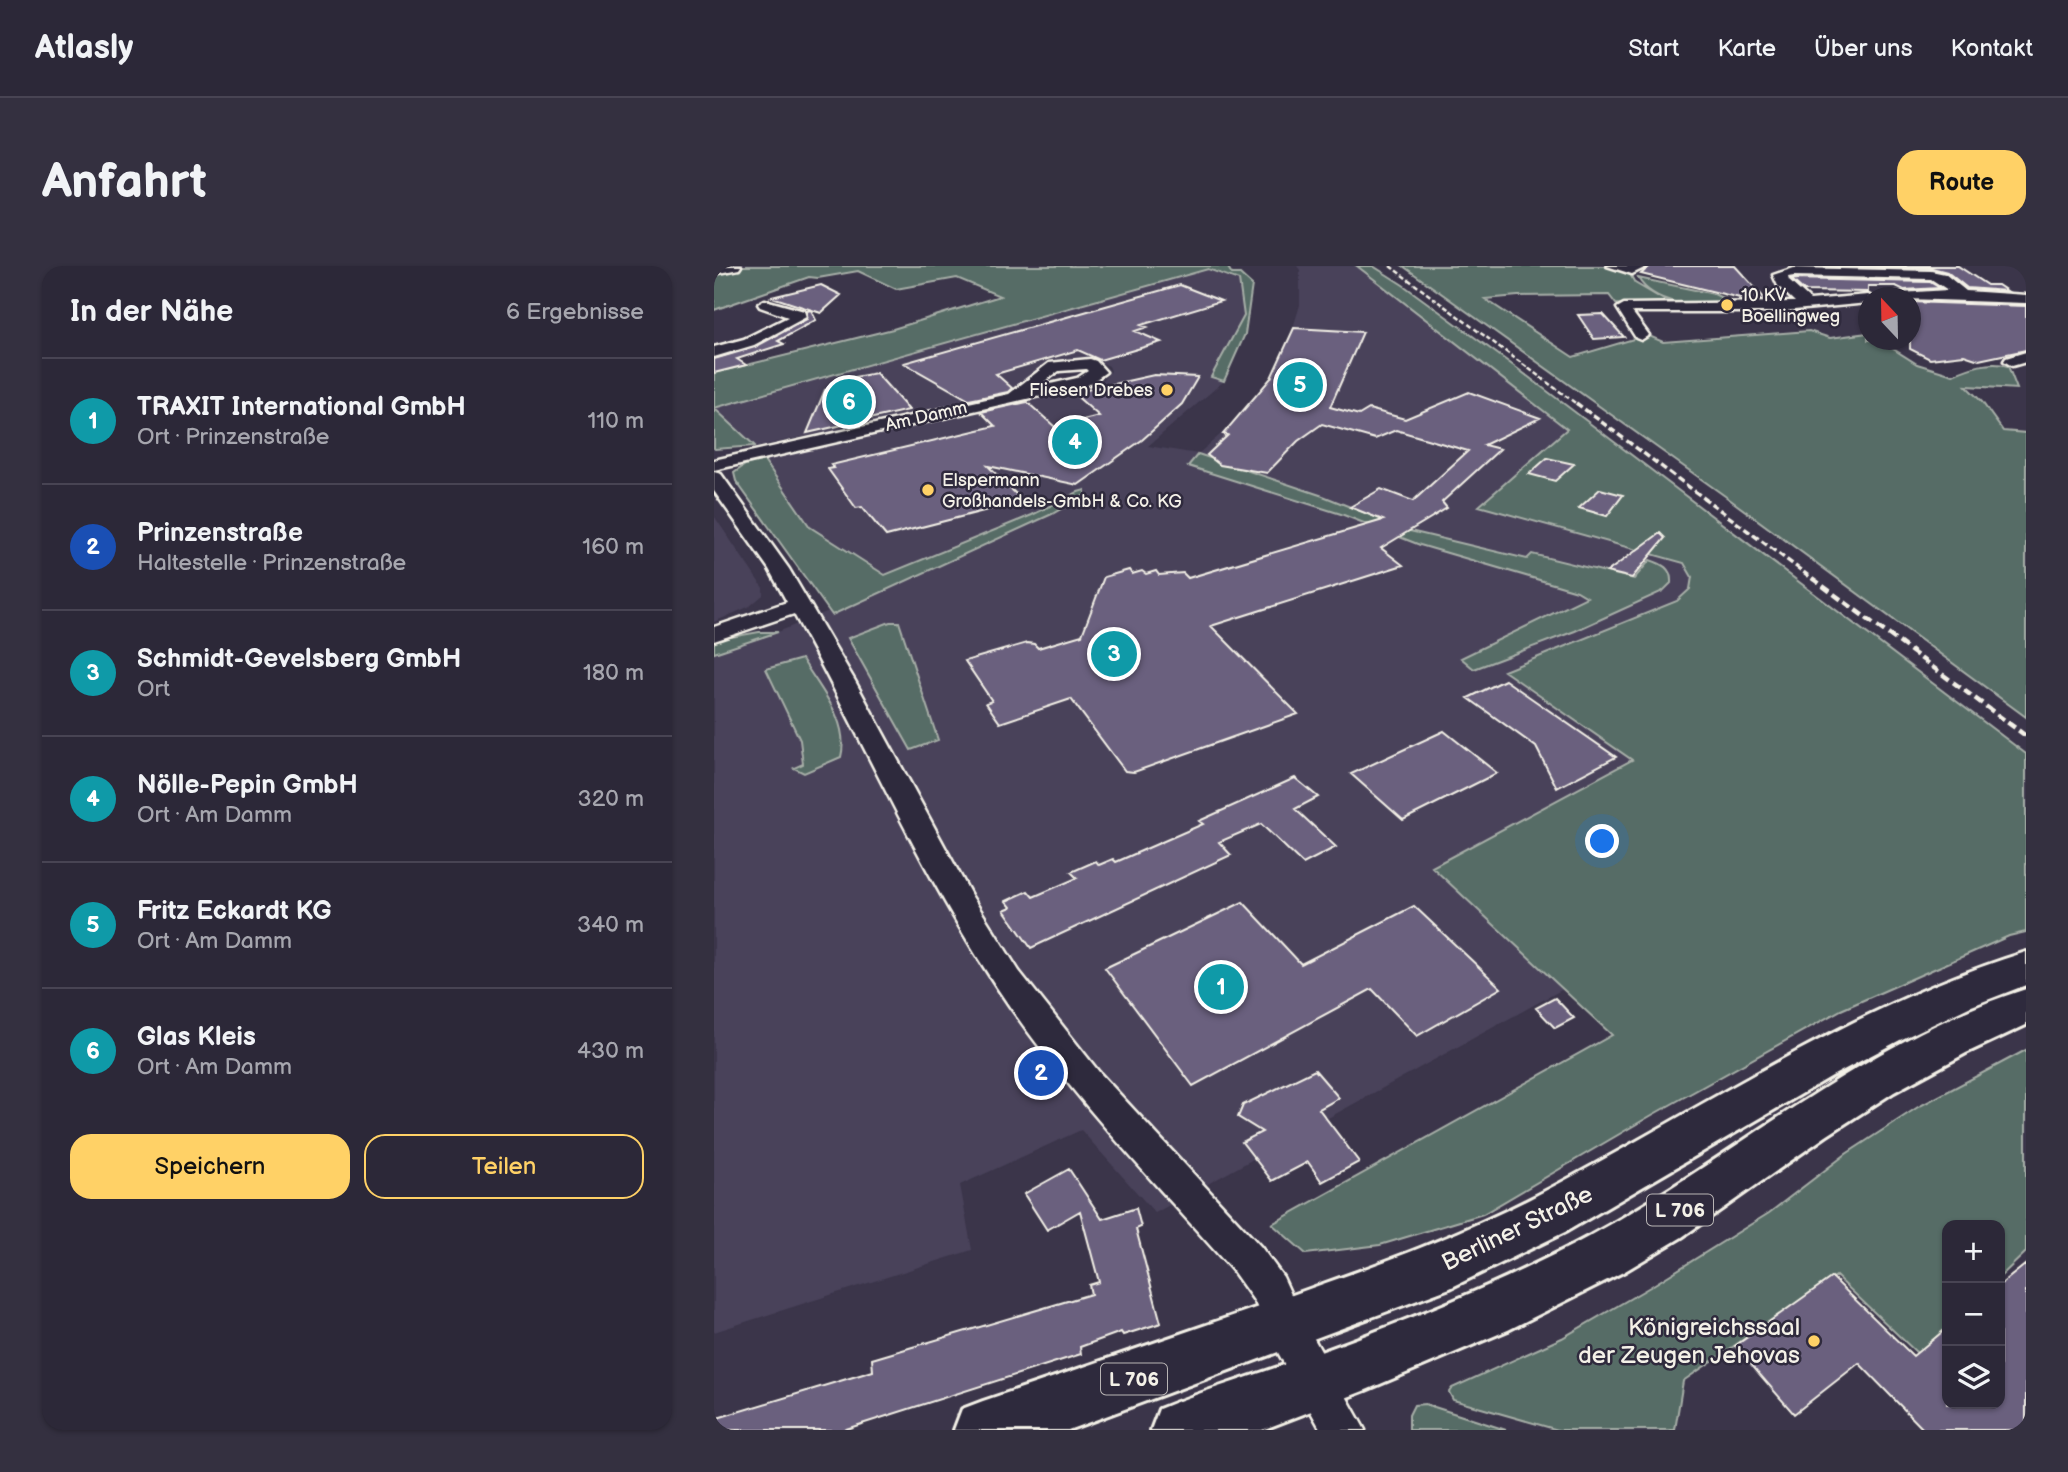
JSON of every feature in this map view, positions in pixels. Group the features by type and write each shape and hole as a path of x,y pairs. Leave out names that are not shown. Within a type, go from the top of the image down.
{"main road":[{"name":"Berliner Straße","path":"983,1430 1108,1389 1385,1289 1479,1250 1580,1199 1865,1036 1935,1003 2026,968"},
{"name":"L 706","path":"1180,1430 1317,1381 1469,1321 1594,1260 1664,1221 1828,1109 1888,1072 1948,1040 2026,1006"}],"street":[{"path":"714,270 734,266"},
{"path":"1614,266 1632,270 1641,266"},
{"path":"1808,304 1783,283 1780,275 1794,272 1931,275 1940,277 1962,295"},
{"path":"1921,297 1962,295 2026,299"},
{"path":"1641,335 1624,308 1773,308 1858,300"},
{"path":"714,352 758,338 799,317 799,314 780,311 765,304"},
{"name":"Am Damm","path":"714,464 1016,395"},
{"path":"714,478 759,538 844,681 958,898 1009,979 1063,1055 1247,1259 1269,1290 1284,1324 1345,1430"},
{"path":"714,634 810,626"}],"shaded area":[{"path":"1297,266 1357,266 1756,575 1736,583 1685,564 1692,577 1690,589 1677,601 1505,671 1633,759 1433,867 1563,989 1155,1213 1081,1130 960,1185 972,1250 714,1332 714,653 778,632 923,572 1052,514 1085,495 1078,492 1032,515 885,575 810,527 764,460 1091,385 1103,380 1111,371 1109,366 1098,361 1060,361 1041,367 1017,388 998,395 756,447 714,408 1208,269 1239,280 1244,316 1211,377 1224,381 1148,446 1198,454 1243,415 1270,380 1285,354 1300,305 1300,270"},
{"path":"714,516 763,588 763,595 750,606 714,622"}],"green space":[{"path":"740,266 1227,266 1232,274 1240,274 1252,285 1245,334 1224,381 1211,377 1244,316 1239,280 1208,269 714,408 714,373 893,329 1000,296 957,278 896,289 858,271 809,277 714,310 714,272"},
{"path":"1357,266 1373,266 1403,285 2026,754 2026,932 2009,936 1841,1010 1652,1115 1483,1214 1380,1245 1306,1254 1272,1224 1612,1035 1432,867 1632,760 1504,671 1677,601 1690,589 1692,577 1684,563 1479,506 1567,429"},
{"path":"1403,266 1604,266 1628,271 1635,283 1674,306 1616,304 1609,295 1485,299 1573,357 1647,335 1663,342 1809,331 1830,338 1858,334 1858,350 1895,350 1917,364 1953,375 1987,364 2008,366 2017,389 1966,386 1982,402 2003,431 2026,433 2026,717 1725,496"},
{"path":"1638,278 1714,294 1739,306 1670,301 1657,296"},
{"path":"714,408 755,446 715,449"},
{"path":"1198,454 1323,496 1410,531 1527,559 1532,554 1634,579 1650,560 1668,570 1671,583 1663,591 1575,631 1474,669 1461,658 1587,597 1577,591 1420,545 1341,514 1188,466"},
{"path":"764,460 810,527 885,575 1032,515 1078,492 1085,490 1085,495 1052,514 832,615 736,481 734,473 745,465"},
{"path":"890,622 899,622 938,740 911,750 848,638"},
{"path":"759,632 778,632 714,653 714,640"},
{"path":"802,659 832,706 843,744 841,757 804,773 794,768 803,764 800,740 766,669"},
{"path":"2026,1050 2026,1252 2005,1272 2005,1220 1942,1220 1942,1332 1918,1354 1836,1276 1683,1381 1675,1430 1558,1430 1453,1400 1449,1392 1452,1388 1562,1338 1650,1287 1769,1213 1846,1154 1918,1107"},
{"path":"1425,1404 1506,1430 1409,1430 1409,1415 1414,1405"}],"building":[{"path":"1650,266 1735,266 1766,300 1748,300 1641,274"},
{"path":"1823,266 1958,266 1987,285 1998,285 2007,291 1967,288 1947,272 1932,268"},
{"path":"1791,279 1930,282 1940,288 1868,286 1858,287 1858,292 1804,291"},
{"path":"821,285 841,295 821,313 772,297"},
{"path":"1180,285 1221,301 1141,325 1147,327 1135,331 1161,342 1100,360 1078,350 996,374 1012,388 1008,392 969,400 904,363"},
{"path":"1921,302 2026,306 2026,350 1979,360 1964,355 1930,359 1912,350 1921,350"},
{"path":"811,310 816,320 778,341 784,344 737,359 746,365 714,373 714,359 755,347 807,319 807,311"},
{"path":"1603,314 1624,337 1594,339 1578,315"},
{"path":"1294,328 1363,332 1330,407 1359,415 1369,409 1405,419 1469,392 1540,418 1484,445 1500,449 1442,502 1447,508 1381,548 1403,565 1211,626 1298,714 1134,772 1125,771 1071,699 1000,723 986,703 992,701 965,661 1027,643 1038,648 1082,635 1104,577 1129,570 1132,574 1142,571 1146,574 1156,571 1159,575 1183,573 1188,578 1383,520 1350,507 1381,489 1413,501 1468,451 1396,430 1375,439 1322,424 1298,441 1267,473 1220,465 1207,455 1228,435 1223,434 1271,378"},
{"path":"876,373 909,410 807,433 825,390 860,383 855,377"},
{"path":"1154,375 1198,377 1182,404 1142,440 1078,485 988,466 1023,501 886,536 862,507 856,508 828,469 834,468 831,465 995,426 981,412 1027,402 1055,427 1099,416 1073,393"},
{"path":"1547,458 1574,464 1555,481 1529,474"},
{"path":"1600,489 1623,495 1607,516 1579,508"},
{"path":"1660,533 1665,538 1632,578 1607,572"},
{"path":"1505,680 1616,757 1557,788 1536,747 1468,698"},
{"path":"1444,731 1497,773 1403,820 1351,774"},
{"path":"1295,778 1318,797 1295,809 1336,847 1303,864 1261,824 1219,842 1231,855 1031,948 1004,910 1011,907 1006,901 1028,891 1033,897 1077,878 1071,872 1096,861 1099,865 1113,859 1116,862 1203,824 1199,821"},
{"path":"1243,902 1301,964 1414,906 1501,988 1417,1036 1372,989 1193,1086 1105,968"},
{"path":"1555,998 1574,1018 1555,1028 1536,1008"},
{"path":"1315,1070 1339,1098 1319,1109 1359,1162 1322,1182 1308,1162 1272,1181 1242,1142 1262,1132 1238,1117 1243,1105"},
{"path":"1069,1169 1102,1219 1136,1208 1141,1227 1136,1229 1161,1323 1123,1335 1121,1332 1080,1347 1081,1354 843,1430 714,1430 714,1419 873,1371 872,1359 1091,1294 1089,1285 1099,1282 1080,1211 1047,1230 1024,1194"},
{"path":"2026,1264 2026,1430 1924,1430 1859,1363 1794,1414 1735,1346 1832,1277 1913,1356 1942,1332 1942,1409 2005,1409 2005,1281"}],"railway":[{"path":"1390,266 1578,405"},
{"path":"1576,403 1814,580"},
{"path":"1812,578 2026,736"}],"place":[{"name":"10 KV Boellingweg","path":"1727,305"},
{"name":"Fritz Eckardt KG","path":"1300,385"},
{"name":"Fliesen Drebes","path":"1167,390"},
{"name":"Glas Kleis","path":"849,402"},
{"name":"Nölle-Pepin GmbH","path":"1075,442"},
{"name":"Elspermann Großhandels-GmbH & Co. KG","path":"928,490"},
{"name":"Schmidt-Gevelsberg GmbH","path":"1114,654"},
{"name":"TRAXIT International GmbH","path":"1221,987"},
{"name":"Prinzenstraße","path":"1041,1073"},
{"name":"Königreichssaal der Zeugen Jehovas","path":"1814,1341"}]}
